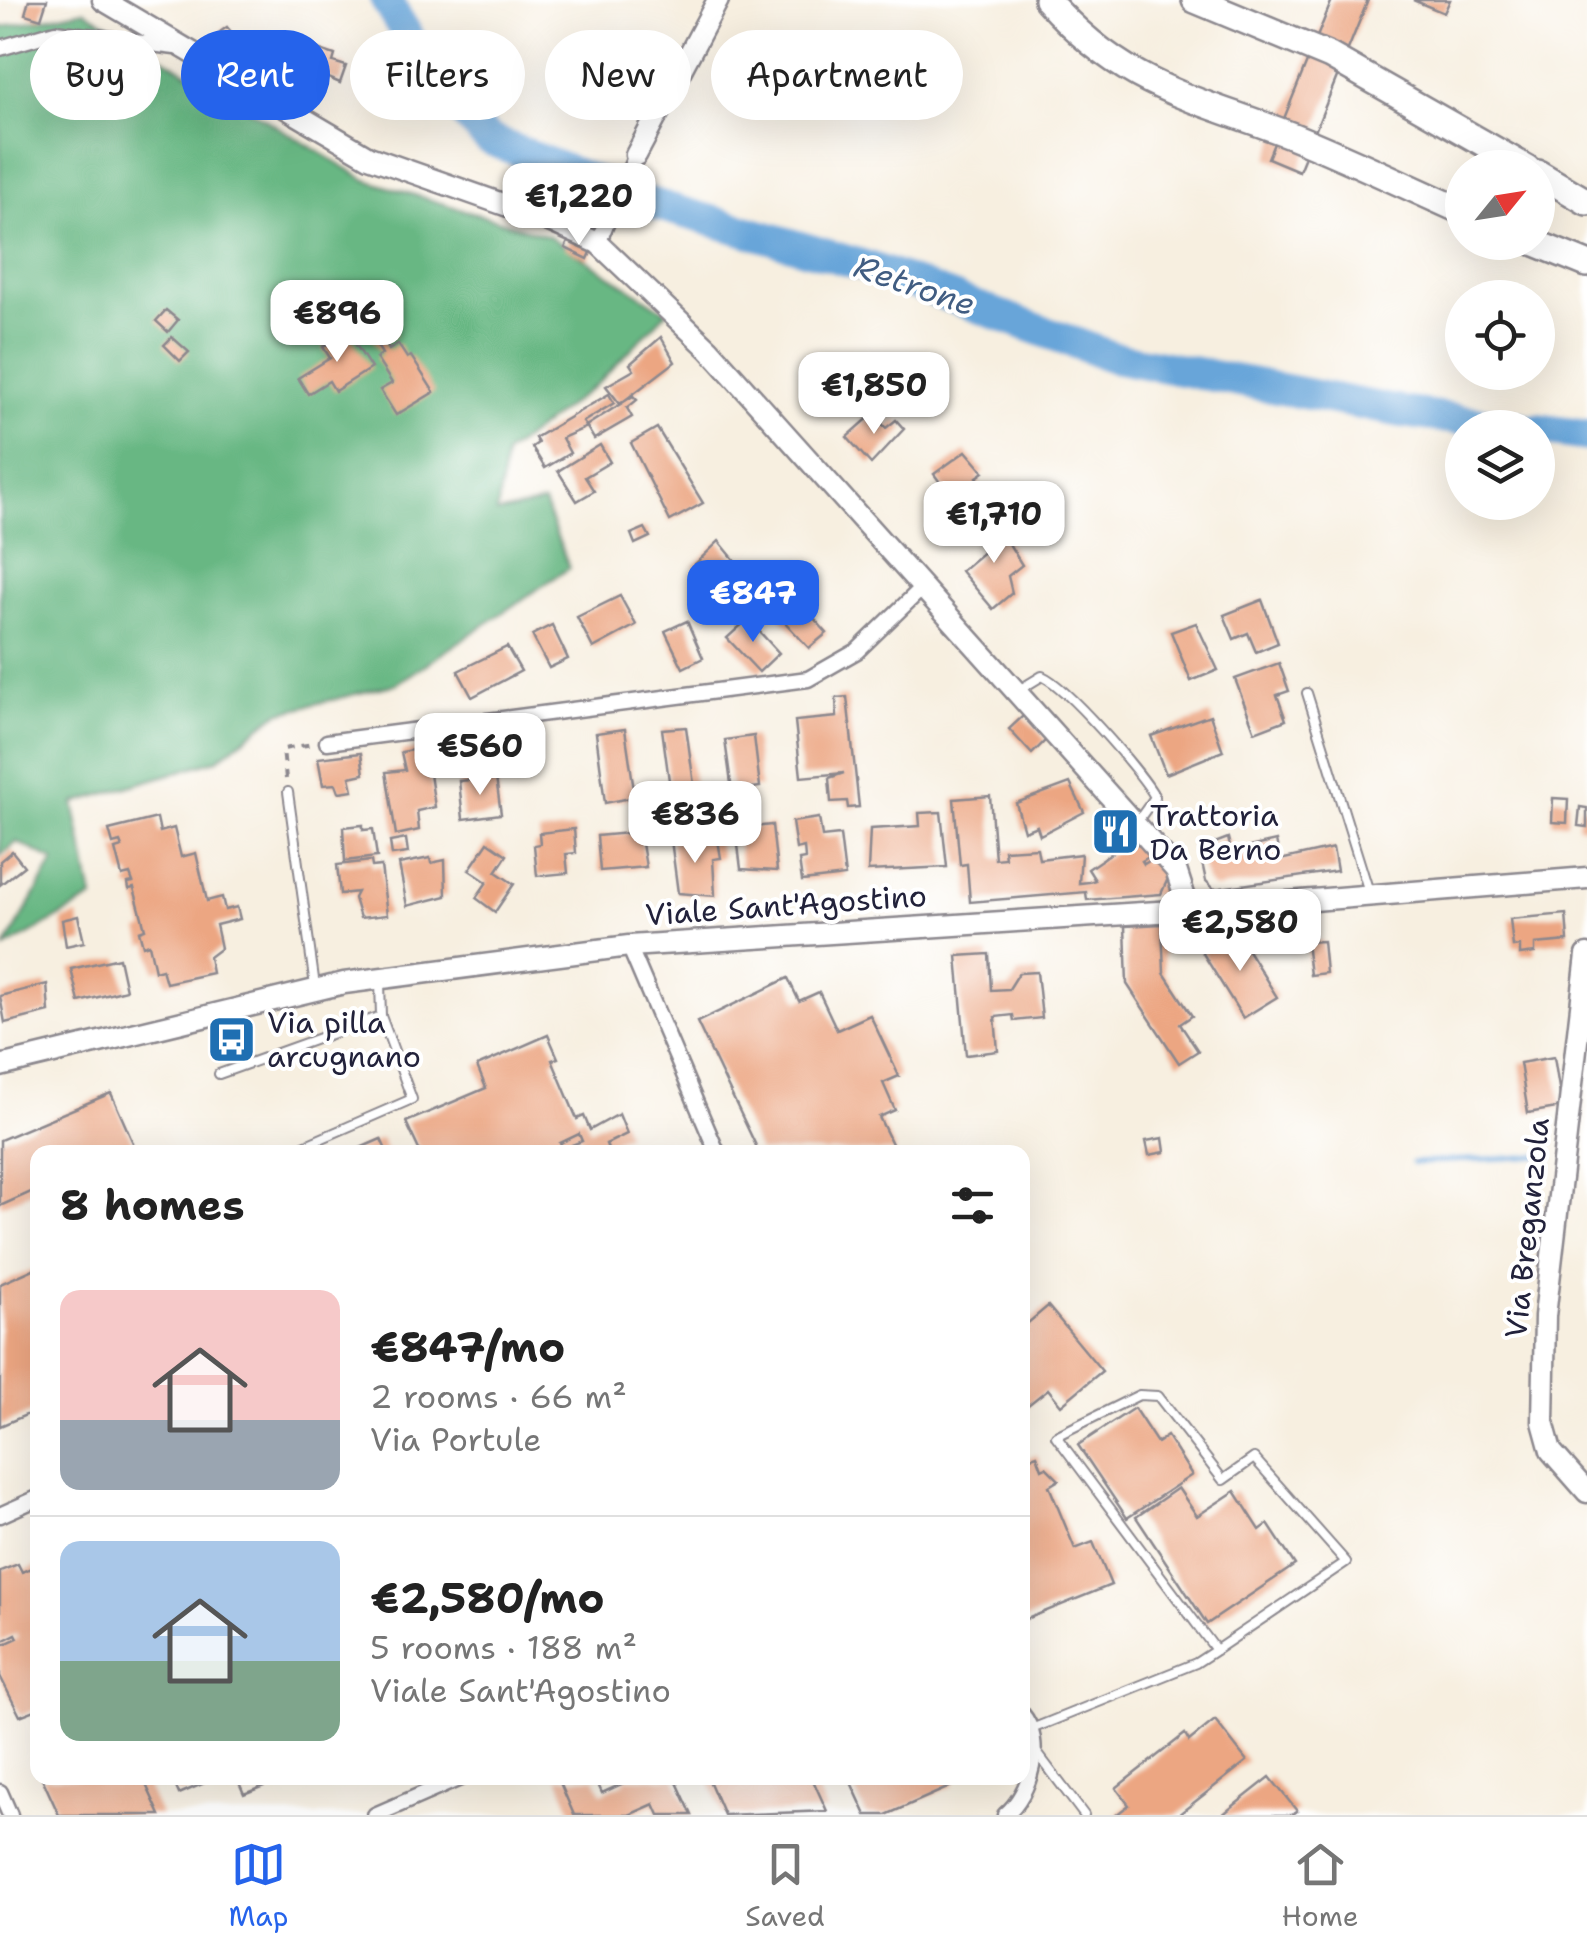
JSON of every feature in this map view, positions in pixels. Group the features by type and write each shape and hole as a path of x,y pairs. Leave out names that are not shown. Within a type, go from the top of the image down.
{"highway":[{"path":"1047,0 1077,34 1134,76 1294,137 1445,204"},
{"path":"1195,0 1330,56 1497,150"},
{"path":"1555,182 1587,199"},
{"path":"1555,250 1579,260"}],"street":[{"path":"103,0 181,45"},
{"path":"598,243 636,156 718,0"},
{"path":"0,48 55,32 181,47"},
{"path":"307,120 369,157 545,219 598,243 709,349 1176,870 1189,910"},
{"path":"327,742 808,680 857,651 921,589"},
{"name":"Viale Sant'Agostino","path":"0,1066 316,988 629,946 1189,910 1369,892 1587,878"},
{"path":"629,946 713,1145"},
{"name":"Via Breganzola","path":"1587,956 1545,1316 1543,1422 1551,1451 1587,1492"},
{"path":"0,1515 30,1502"},
{"path":"1030,1723 1036,1750 1030,1768"},
{"path":"375,1815 441,1785"},
{"path":"1005,1815 1018,1804 1024,1785"},
{"path":"0,1792 10,1815"}],"lane":[{"path":"1015,693 1042,676 1054,681 1150,788 1155,797 1134,824"},
{"path":"1307,693 1369,892"},
{"path":"288,792 316,988"},
{"path":"306,1145 412,1098 381,1016 380,977"},
{"path":"220,1074 381,1016"},
{"path":"1034,1728 1196,1663 1216,1650 1346,1562 1254,1458 1223,1480 1158,1396 1139,1395 1056,1436 1216,1650"},
{"path":"1036,1750 1084,1815"}],"path":[{"path":"288,792 283,749 327,742"}],"green space":[{"path":"84,10 117,30 30,30 30,120 161,120 161,56 181,68 181,120 266,120 366,180 549,236 667,312 598,383 505,454 497,513 544,503 569,568 396,684 278,713 216,760 74,803 93,898 5,948 54,861 17,842 0,856 0,28"}],"building":[{"path":"29,0 47,0 41,19 25,14"},
{"path":"1332,0 1368,0 1299,171 1268,158"},
{"path":"1413,0 1450,0 1444,13"},
{"path":"330,53 335,55 333,62 346,66 340,83 330,79"},
{"path":"571,236 593,248 588,259 565,248"},
{"path":"166,310 178,320 168,332 156,321"},
{"path":"387,320 396,334 384,341 389,350 398,344 407,358 411,356 434,392 396,415 380,390 392,383 376,358 382,354 368,331"},
{"path":"347,331 371,368 335,391 329,381 308,394 298,378 330,358 323,347"},
{"path":"172,337 189,352 180,361 164,345"},
{"path":"661,337 675,362 620,404 606,386 634,370 630,364"},
{"path":"609,394 614,403 583,422 587,427 562,438 570,453 545,468 532,447 538,443 535,438"},
{"path":"633,396 637,400 627,408 632,417 594,439 586,426"},
{"path":"873,414 886,428 896,420 904,429 871,464 847,437"},
{"path":"657,428 703,503 670,521 631,443"},
{"path":"600,445 610,462 585,477 594,491 577,501 558,471"},
{"path":"966,451 984,472 977,477 981,483 954,502 934,474"},
{"path":"1003,518 1012,528 1006,539 1022,565 1008,576 1012,593 993,609 961,571 986,550 982,546 992,539 986,532"},
{"path":"645,528 650,537 635,544 631,534"},
{"path":"719,541 750,579 728,602 694,565"},
{"path":"620,596 636,625 593,648 577,617"},
{"path":"1262,600 1278,643 1256,652 1248,633 1234,639 1224,615"},
{"path":"800,603 827,633 809,648 781,618"},
{"path":"748,619 779,653 759,672 727,638"},
{"path":"687,621 703,658 683,668 665,631"},
{"path":"1196,623 1218,670 1191,681 1171,632"},
{"path":"552,625 568,659 549,668 532,635"},
{"path":"507,647 521,671 472,697 458,671"},
{"path":"1279,663 1289,691 1277,695 1286,720 1255,732 1235,679"},
{"path":"847,697 859,807 848,808 847,801 831,802 829,778 844,773 801,777 795,721 837,717 836,698"},
{"path":"1210,715 1223,751 1166,774 1151,736"},
{"path":"1023,716 1046,740 1032,754 1009,729"},
{"path":"686,727 697,806 673,810 662,729"},
{"path":"625,729 635,797 605,803 596,733"},
{"path":"754,736 760,787 732,791 725,740"},
{"path":"426,748 435,807 417,811 419,830 396,835 386,772 405,770 401,752"},
{"path":"361,753 364,774 350,777 353,790 339,792 336,784 323,785 318,758"},
{"path":"496,778 501,814 463,819 459,781"},
{"path":"1070,783 1084,812 1040,835 1037,826 1024,831 1016,803"},
{"path":"990,796 995,859 1005,858 1004,850 1037,848 1039,859 1081,854 1079,883 1089,882 1095,880 1088,869 1139,834 1154,854 1142,861 1144,864 1156,857 1170,874 1161,894 1087,900 1086,892 970,902 967,864 960,865 954,799"},
{"path":"1553,798 1568,799 1567,823 1552,822"},
{"path":"1580,807 1587,808 1587,827 1578,826"},
{"path":"651,812 654,831 640,832 637,814"},
{"path":"941,812 947,867 868,871 870,829 920,826 919,813"},
{"path":"1120,814 1134,831 1109,852 1094,835"},
{"path":"157,818 160,832 174,828 181,857 196,853 207,901 222,897 225,910 237,907 240,919 216,925 221,948 209,957 212,973 166,983 162,969 155,971 149,944 143,946 139,931 145,929 134,888 129,889 128,883 133,882 130,874 122,876 115,849 122,847 120,842 113,844 109,830"},
{"path":"819,818 822,837 840,835 845,876 802,881 799,860 805,859 804,847 796,849 792,822"},
{"path":"363,825 363,830 373,829 377,857 345,861 343,827"},
{"path":"772,825 777,871 741,869 736,829"},
{"path":"574,829 576,853 566,854 568,873 537,876 534,845 540,844 539,833"},
{"path":"640,832 646,867 600,871 597,836"},
{"path":"1228,838 1231,851 1276,841 1280,860 1333,848 1337,871 1214,889 1206,881 1199,849"},
{"path":"406,839 408,853 392,855 390,842"},
{"path":"671,840 718,840 721,858 713,859 715,896 678,893"},
{"path":"488,842 507,855 496,872 514,884 495,912 476,898 487,882 469,870"},
{"path":"12,851 24,866 0,885 0,861"},
{"path":"430,858 431,863 445,860 446,896 407,906 399,864"},
{"path":"371,861 372,867 381,866 387,915 360,918 354,898 357,892 340,894 337,865"},
{"path":"1566,914 1568,941 1535,944 1535,953 1520,955 1520,946 1513,947 1510,919"},
{"path":"78,916 84,942 66,946 62,920"},
{"path":"1162,924 1164,973 1192,1016 1180,1024 1198,1051 1179,1063 1127,984 1125,926"},
{"path":"1236,931 1277,997 1243,1018 1202,952"},
{"path":"1323,941 1326,973 1310,975 1306,942"},
{"path":"989,954 991,990 1009,989 1019,973 1037,972 1042,1018 1014,1021 1013,1015 995,1017 998,1051 966,1055 957,956"},
{"path":"119,958 126,990 79,1002 71,969"},
{"path":"788,978 799,1001 819,992 837,1030 870,1015 899,1076 883,1083 895,1110 879,1117 893,1145 756,1145 697,1022"},
{"path":"47,984 49,1012 5,1023 0,996"},
{"path":"548,1035 558,1058 552,1060 577,1119 584,1116 590,1130 619,1114 627,1134 606,1145 572,1145 582,1141 579,1134 561,1145 417,1145 406,1122 486,1088 477,1066"},
{"path":"1554,1057 1562,1107 1528,1113 1520,1063"},
{"path":"111,1093 134,1145 30,1145 30,1193 0,1206 0,1140"},
{"path":"1163,1138 1165,1152 1149,1155 1146,1141"},
{"path":"30,1271 30,1413 0,1426 0,1284"},
{"path":"1048,1306 1102,1371 1061,1405 1048,1389 1030,1404 1030,1321"},
{"path":"1134,1408 1157,1443 1167,1436 1192,1475 1127,1518 1078,1445"},
{"path":"1037,1455 1042,1469 1046,1467 1059,1480 1049,1486 1075,1549 1093,1542 1111,1585 1030,1618 1030,1457"},
{"path":"1178,1488 1197,1516 1235,1491 1260,1530 1268,1524 1295,1565 1207,1624 1136,1517"},
{"path":"18,1564 22,1572 30,1568 30,1712 20,1716 0,1676 0,1646 18,1638 16,1634 0,1642 0,1571"},
{"path":"1215,1720 1247,1761 1178,1815 1116,1815 1129,1805 1116,1788 1185,1734 1189,1741"},
{"path":"1270,1777 1297,1811 1292,1815 1222,1815"},
{"path":"45,1785 146,1785 160,1815 59,1815"},
{"path":"175,1785 200,1785 179,1794"},
{"path":"240,1785 266,1785 244,1794"},
{"path":"561,1785 598,1785 602,1793 619,1785 678,1785 692,1815 659,1815 654,1804 629,1815 574,1815"},
{"path":"711,1785 815,1785 827,1811 724,1815"},
{"path":"852,1785 954,1785 886,1815 866,1815"}],"waterway":[{"name":"Retrone","path":"386,0 440,89 488,139 644,201 869,267 1113,357 1445,418"},
{"name":"Retrone","path":"1555,431 1587,436"},
{"path":"1413,1163 1542,1156"}],"place":[{"name":"Trattoria Da Berno","path":"1115,832"},
{"name":"Via pilla arcugnano","path":"232,1039"}]}
